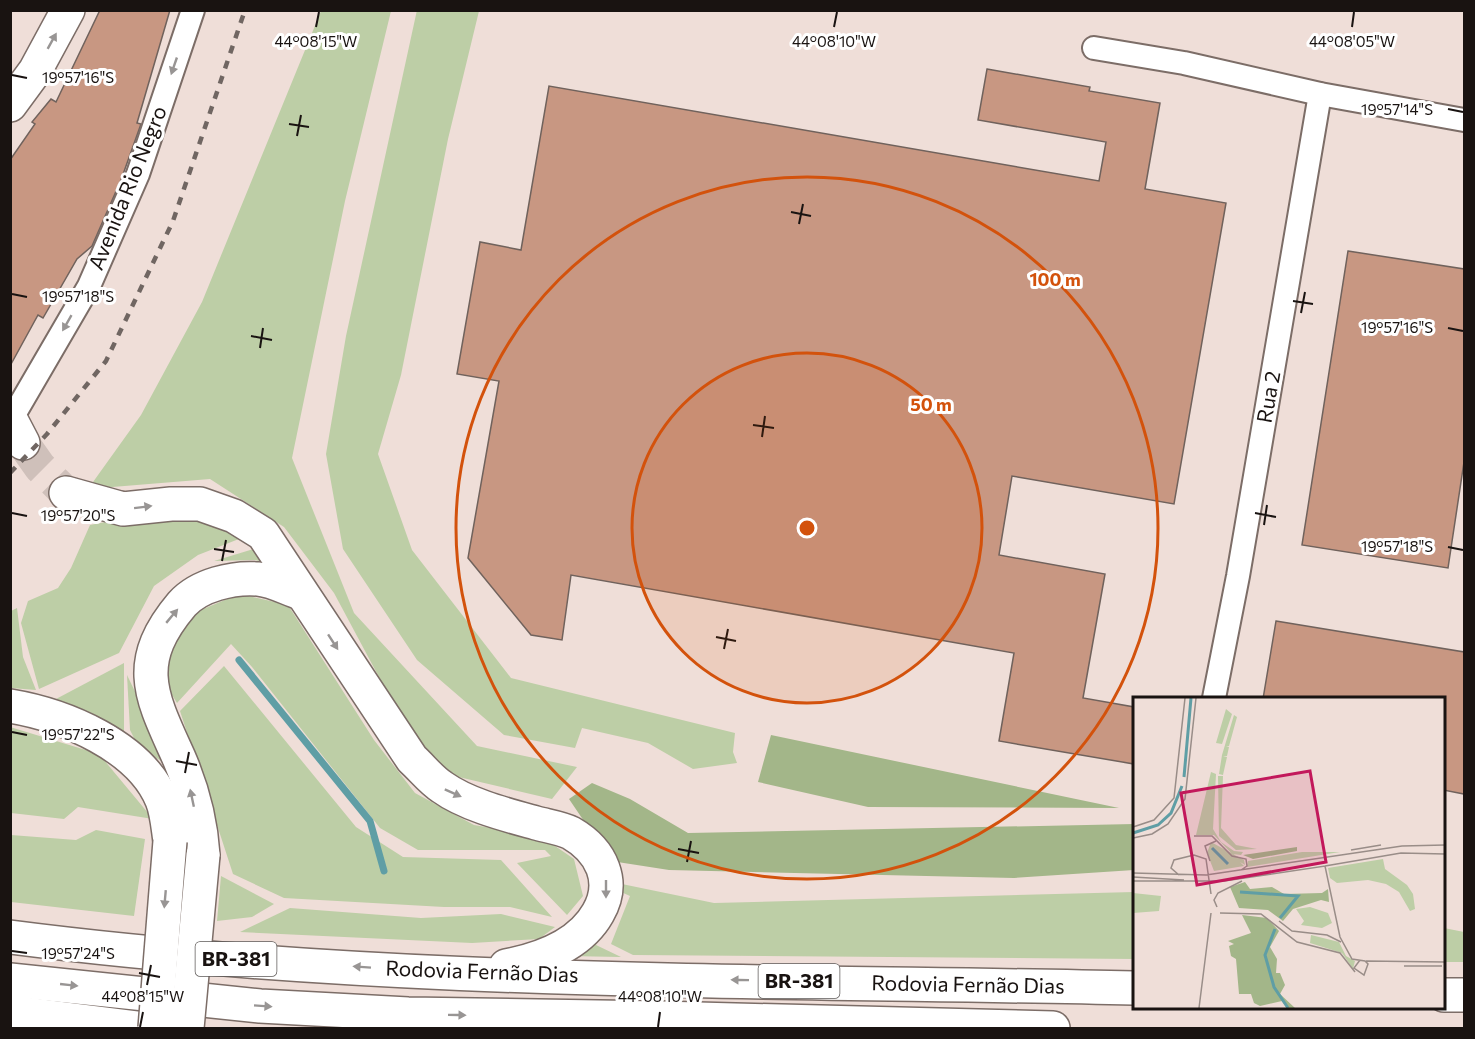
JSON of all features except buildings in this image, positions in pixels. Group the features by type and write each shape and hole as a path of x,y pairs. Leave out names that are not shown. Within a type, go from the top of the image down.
{"main road":[{"path":"10,105 35,71 68,10"},
{"path":"66,493 123,509 171,504 200,504 234,516 264,534 412,759 442,788 496,811 570,833 594,850 606,870 606,899 588,931 560,948 526,962 463,974"},
{"path":"186,1029 203,855 190,788 159,718 151,690 152,653 166,623 192,592 223,583 259,579 301,593"},
{"path":"10,706 54,717 88,730 120,751 149,776 163,801 170,840 155,1029"},
{"name":"Rodovia Fernão Dias","path":"10,937 123,952 463,974 1133,988"},
{"name":"Rodovia Fernão Dias","path":"10,980 260,1006 408,1014 660,1018 1053,1029"},
{"path":"1445,995 1464,995"},
{"path":"10,1012 138,1029"}],"street":[{"name":"Avenida Rio Negro","path":"17,431 89,286 138,174 193,10"},
{"path":"1094,48 1184,63 1320,94 1464,120"},
{"name":"Rua 2","path":"1214,697 1240,565 1320,94"}],"green space":[{"path":"417,10 479,11 448,139 401,375 378,454 412,550 511,678 735,733 733,752 737,763 693,769 648,743 582,728 575,748 504,735 417,660 343,549 326,454 346,336"},
{"path":"321,11 391,11 345,201 292,458 354,613 477,746 577,767 552,799 450,775 403,722 334,593 284,527 210,479 88,489 141,415 202,302"},
{"path":"207,518 244,537 198,555 154,586 119,653 39,689 21,623 28,601 58,588 71,568 90,525 116,520"},
{"path":"260,547 282,567 255,560 214,561"},
{"path":"239,594 288,605 374,740 415,793 474,825 542,837 574,859 583,896 567,915 517,863 551,856 545,850 418,850 380,828 252,667 231,644 177,703 166,685 167,647 189,615"},
{"path":"17,608 23,657 36,690 11,688 11,611"},
{"path":"124,663 124,734 56,699"},
{"path":"224,666 356,827 403,857 501,860 552,917 510,907 444,907 284,898 233,874 180,711"},
{"path":"127,675 172,768 138,746 130,730"},
{"path":"10,727 99,754 153,819 78,807 64,819 11,813"},
{"path":"771,735 1119,808 868,807 758,782"},
{"path":"592,783 630,799 688,833 1133,824 1133,870 1014,878 669,870 611,861 569,799"},
{"path":"96,830 145,839 134,916 11,902 11,835 76,840"},
{"path":"221,876 274,904 252,917 217,921"},
{"path":"617,883 714,903 1133,892 1133,959 633,955 611,944 630,896 621,892 596,945 621,957 568,956"},
{"path":"290,908 421,918 501,914 555,927 539,939 472,943 240,932"},
{"path":"1445,928 1464,932 1464,962 1445,962"}],"waterway":[{"path":"239,660 370,821 384,871"}],"tunnel":[{"path":"23,443 40,467 66,493"}],"railway":[{"path":"10,473 47,434 106,361 173,221 245,10"}]}
